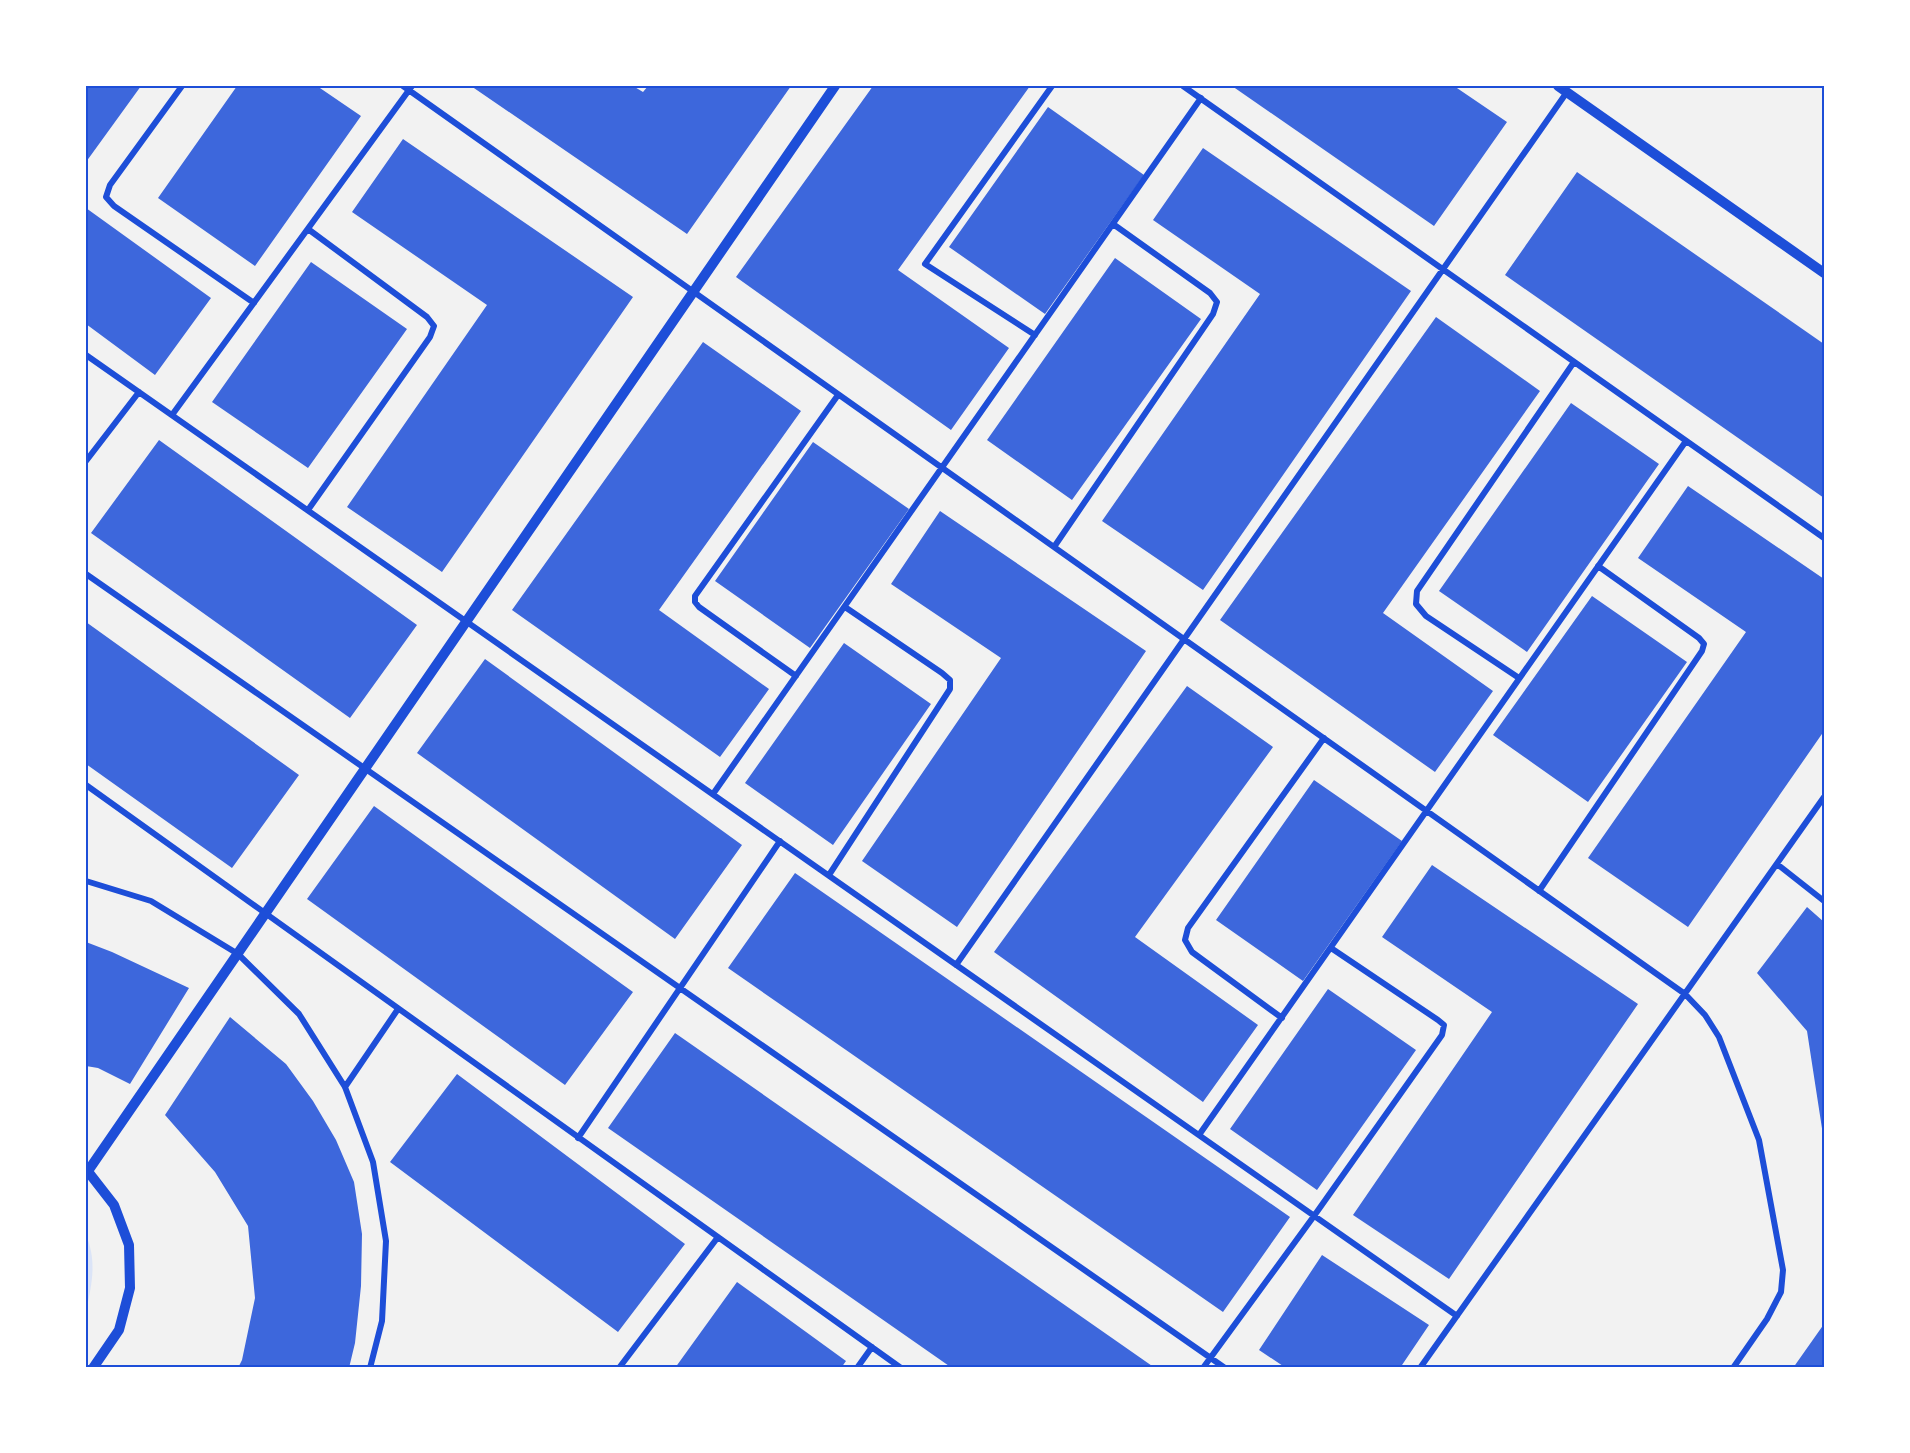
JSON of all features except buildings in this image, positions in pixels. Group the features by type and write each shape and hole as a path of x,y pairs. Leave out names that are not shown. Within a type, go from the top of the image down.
{"street":[{"path":"182,86 110,185 106,197 114,206 254,303"},
{"path":"403,86 411,88 693,292 1685,994 1705,1015 1719,1037 1759,1140 1783,1270 1781,1292 1767,1319 1734,1368"},
{"path":"93,1368 119,1330 130,1288 129,1245 114,1205 87,1170 835,86"},
{"path":"1035,335 925,264 1052,86"},
{"path":"1183,86 1824,538"},
{"path":"172,415 411,88"},
{"path":"956,965 1443,269 1562,89 1824,273"},
{"path":"713,794 1201,98"},
{"path":"1054,547 1213,314 1217,302 1210,292 1113,224"},
{"path":"308,229 427,317 434,326 430,337 308,510"},
{"path":"86,355 1457,1316"},
{"path":"1519,678 1426,616 1416,604 1417,591 1574,362"},
{"path":"86,461 139,392"},
{"path":"796,676 694,602 695,596 838,395"},
{"path":"1199,1135 1686,441"},
{"path":"1539,891 1702,651 1704,644 1699,638 1598,566"},
{"path":"86,574 1225,1368"},
{"path":"828,875 950,689 950,680 942,673 845,607"},
{"path":"1282,1018 1192,952 1185,940 1188,928 1324,738"},
{"path":"86,785 901,1368"},
{"path":"1420,1368 1824,796"},
{"path":"578,1138 780,841"},
{"path":"1777,864 1824,901"},
{"path":"86,881 151,901 238,954 299,1014 345,1087 373,1162 386,1241 382,1321 370,1368"},
{"path":"1203,1368 1442,1035 1444,1025 1438,1020 1331,948"},
{"path":"345,1087 398,1009"},
{"path":"619,1368 718,1237"},
{"path":"857,1368 872,1347"}],"shaded area":[{"path":"86,1235 91,1254 92,1282 86,1311"}]}
